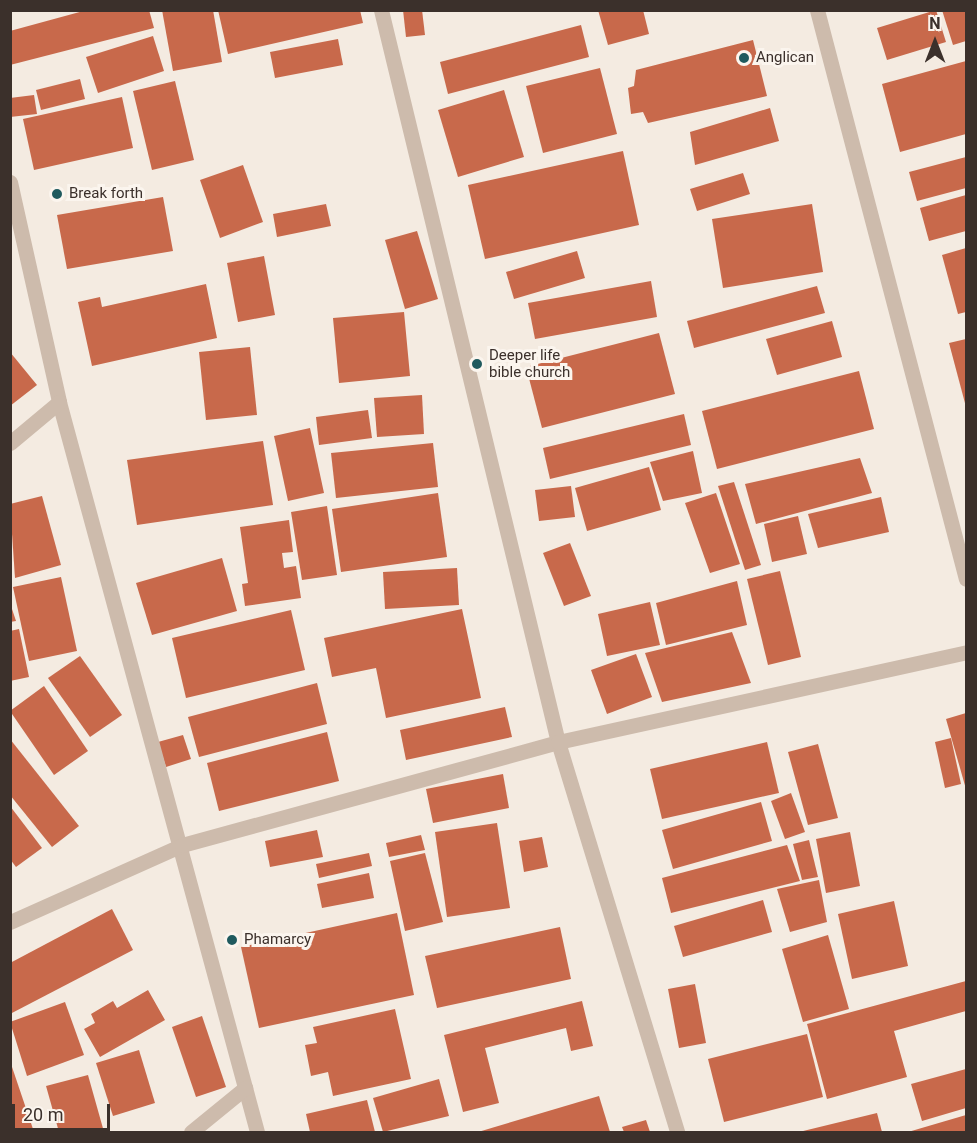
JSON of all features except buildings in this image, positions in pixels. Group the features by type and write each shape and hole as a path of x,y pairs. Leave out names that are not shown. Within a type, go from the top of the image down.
{"street":[{"path":"381,10 558,742 677,1132"},
{"path":"816,10 966,579"},
{"path":"10,182 59,402 182,845 257,1132"},
{"path":"10,443 59,402"},
{"path":"10,921 182,845 558,742 966,652"},
{"path":"191,1132 245,1088"}],"place":[{"name":"Anglican","path":"744,58"},
{"name":"Break forth","path":"57,194"},
{"name":"Deeper life bible church","path":"477,364"},
{"name":"Phamarcy","path":"232,940"}]}
